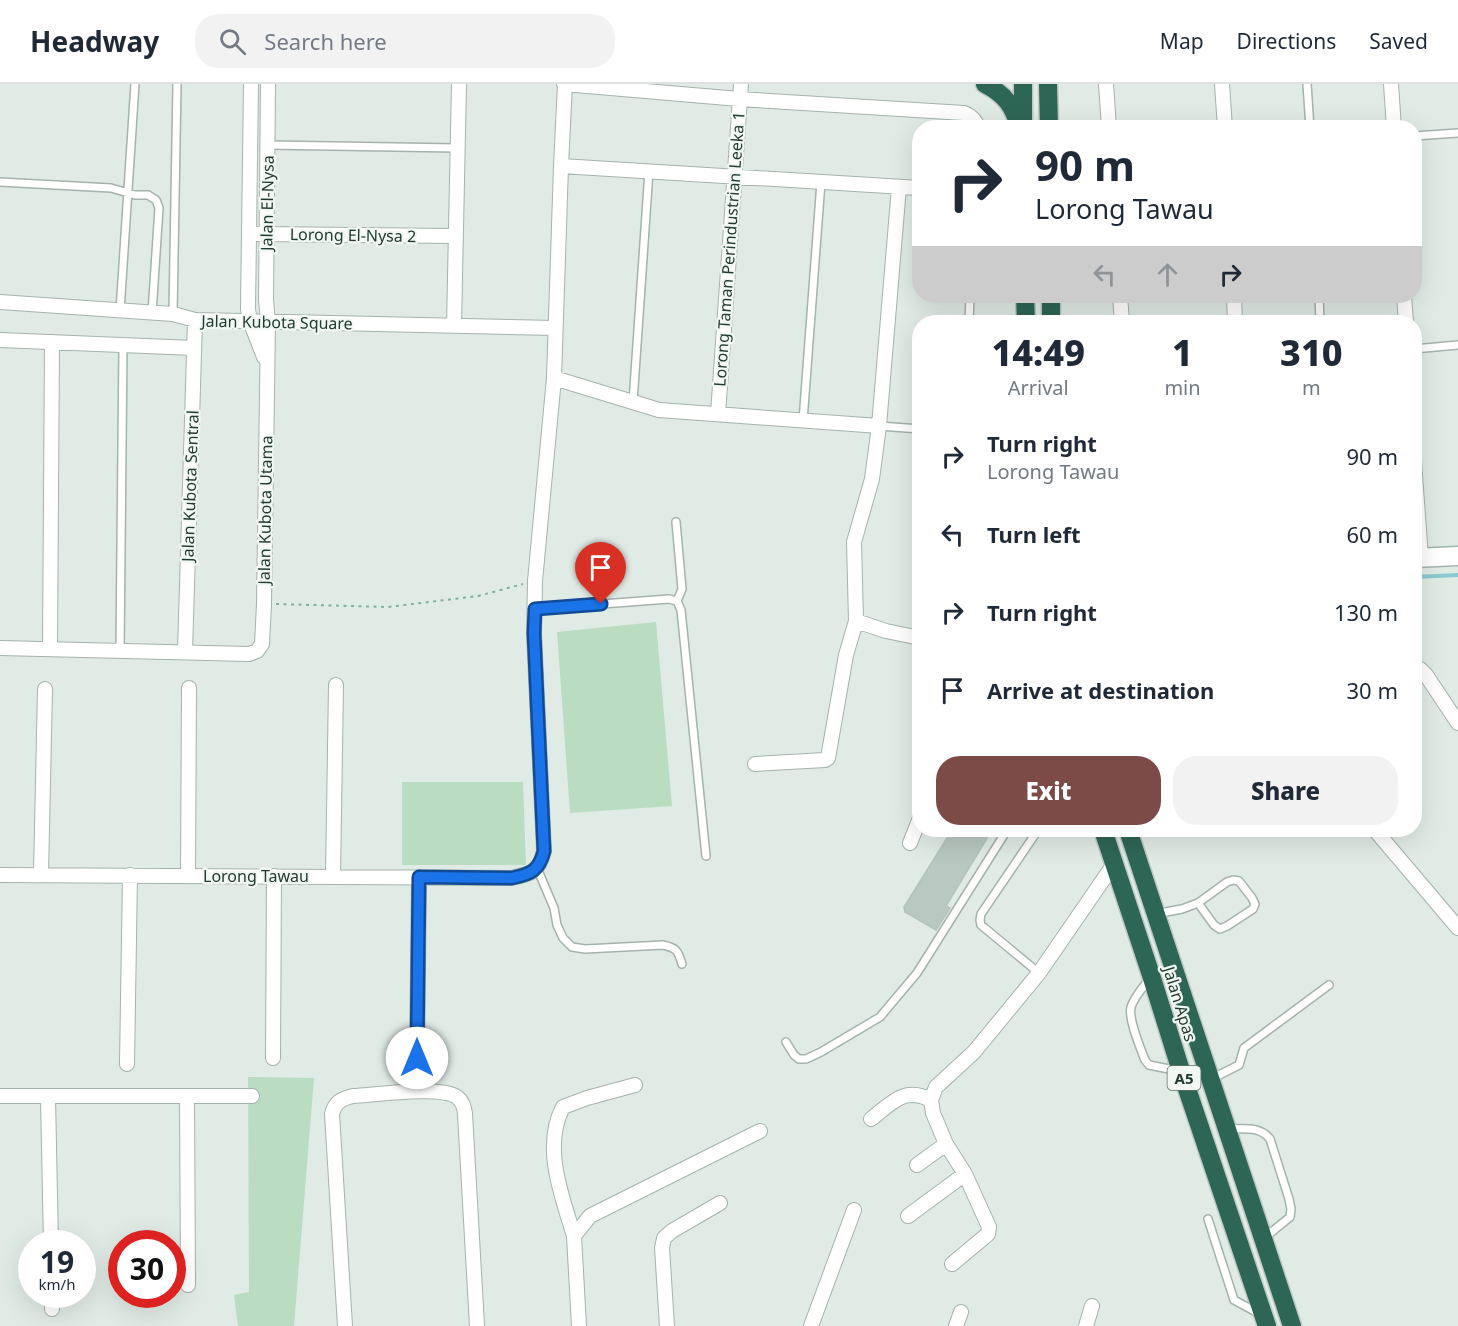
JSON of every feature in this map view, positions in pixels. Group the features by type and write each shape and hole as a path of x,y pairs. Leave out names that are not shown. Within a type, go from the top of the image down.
{"highway":[{"path":"985,84 1005,98 1018,120"},
{"path":"1022,120 1023,84"},
{"path":"1048,84 1049,120"},
{"name":"Jalan Apas","path":"1105,837 1265,1321"},
{"name":"Jalan Apas","path":"1130,837 1292,1326"}],"street":[{"name":"Jalan El-Nysa","path":"250,321 248,309 251,84"},
{"name":"Jalan El-Nysa","path":"268,84 266,234 268,322"},
{"path":"454,326 459,84"},
{"path":"537,868 542,861 544,851 534,633 535,581 554,378 565,84 740,99 964,113 975,120"},
{"name":"Lorong Taman Perindustrian Leeka 1","path":"718,414 741,84"},
{"path":"1106,84 1108,120"},
{"path":"1222,84 1224,120"},
{"path":"1391,84 1393,120"},
{"path":"561,166 912,188"},
{"path":"755,764 828,758 846,655 856,621 854,542 872,479 879,426 899,187"},
{"name":"Lorong El-Nysa 2","path":"249,234 456,236"},
{"name":"Jalan Kubota Square","path":"0,303 172,314 195,320 555,328"},
{"name":"Jalan Kubota Sentral","path":"185,652 195,320"},
{"name":"Jalan Kubota Utama","path":"250,321 267,367"},
{"name":"Jalan Kubota Utama","path":"185,652 249,654 257,651 262,644 268,322"},
{"path":"0,340 194,348"},
{"path":"50,649 52,342"},
{"path":"554,378 659,410 879,426"},
{"path":"1422,558 1458,555"},
{"path":"856,621 912,636"},
{"path":"0,648 185,652"},
{"path":"1422,671 1458,723"},
{"path":"333,876 336,685"},
{"path":"188,876 189,688"},
{"path":"41,875 45,689"},
{"path":"910,843 912,837"},
{"path":"1381,837 1458,928"},
{"path":"952,1264 988,1234 989,1227 964,1174 946,1144 933,1113 931,1100 936,1087 974,1052 1039,973 1114,864"},
{"name":"Lorong Tawau","path":"0,875 512,878 522,876 537,868"},
{"path":"127,1064 130,875"},
{"path":"273,1058 274,876"},
{"path":"417,1058 419,877"},
{"path":"579,1326 574,1236 554,1161 557,1118 563,1107 635,1085"},
{"path":"345,1326 332,1114 334,1107 344,1098 353,1096 419,1091 448,1093 456,1096 463,1103 477,1326"},
{"path":"871,1119 903,1095 913,1094 931,1100"},
{"path":"0,1096 252,1096"},
{"path":"48,1097 51,1230"},
{"path":"187,1097 188,1285"},
{"path":"574,1236 590,1216 760,1131"},
{"path":"917,1165 946,1144"},
{"path":"908,1216 964,1174"},
{"path":"667,1326 662,1248 664,1238 720,1203"},
{"path":"811,1326 854,1210"},
{"path":"1086,1326 1092,1306"},
{"path":"956,1326 961,1312"}],"lane":[{"path":"120,310 135,84"},
{"path":"172,314 177,84"},
{"path":"1307,84 1309,120"},
{"path":"1422,135 1458,133"},
{"path":"268,146 458,148"},
{"path":"633,403 649,171"},
{"path":"0,182 111,189 153,196 159,208 152,313"},
{"path":"803,421 821,182"},
{"path":"120,651 123,345"},
{"path":"1422,348 1458,345"},
{"path":"879,426 912,428"},
{"path":"676,522 682,590 677,601 681,610 706,856"},
{"path":"535,609 669,599 677,601"},
{"path":"786,1042 794,1055 800,1059 806,1059 880,1017 917,973 1003,837"},
{"path":"1033,837 981,914 980,920 981,925 1039,973"},
{"path":"537,868 554,908 557,925 563,938 572,947 585,949 663,945 672,947 679,953 681,964"},
{"path":"1155,914 1182,909 1198,903 1233,880 1239,881 1255,904 1253,909 1227,927 1220,929 1214,925 1198,903"},
{"path":"1152,975 1134,1000 1131,1017 1144,1060 1149,1065 1181,1071"},
{"path":"1209,1079 1239,1065 1244,1048 1329,985"},
{"path":"1227,1129 1257,1130 1265,1133 1269,1139 1291,1209 1290,1217 1264,1238"},
{"path":"1208,1219 1234,1300 1265,1321"}],"path":[{"path":"264,603 388,607 478,596 535,581"}],"green space":[{"path":"656,622 672,806 570,813 557,632"},
{"path":"402,782 523,782 526,865 402,865"},
{"path":"248,1077 314,1078 294,1326 238,1326 234,1295 249,1292"}],"building":[{"path":"948,837 988,837 946,906 950,908 936,930 905,912 904,907"}],"waterway":[{"path":"1422,577 1458,575"}],"route":[{"path":"417,1058 419,877 512,878 532,872 542,861 544,851 534,633 535,609 601,604"}]}
